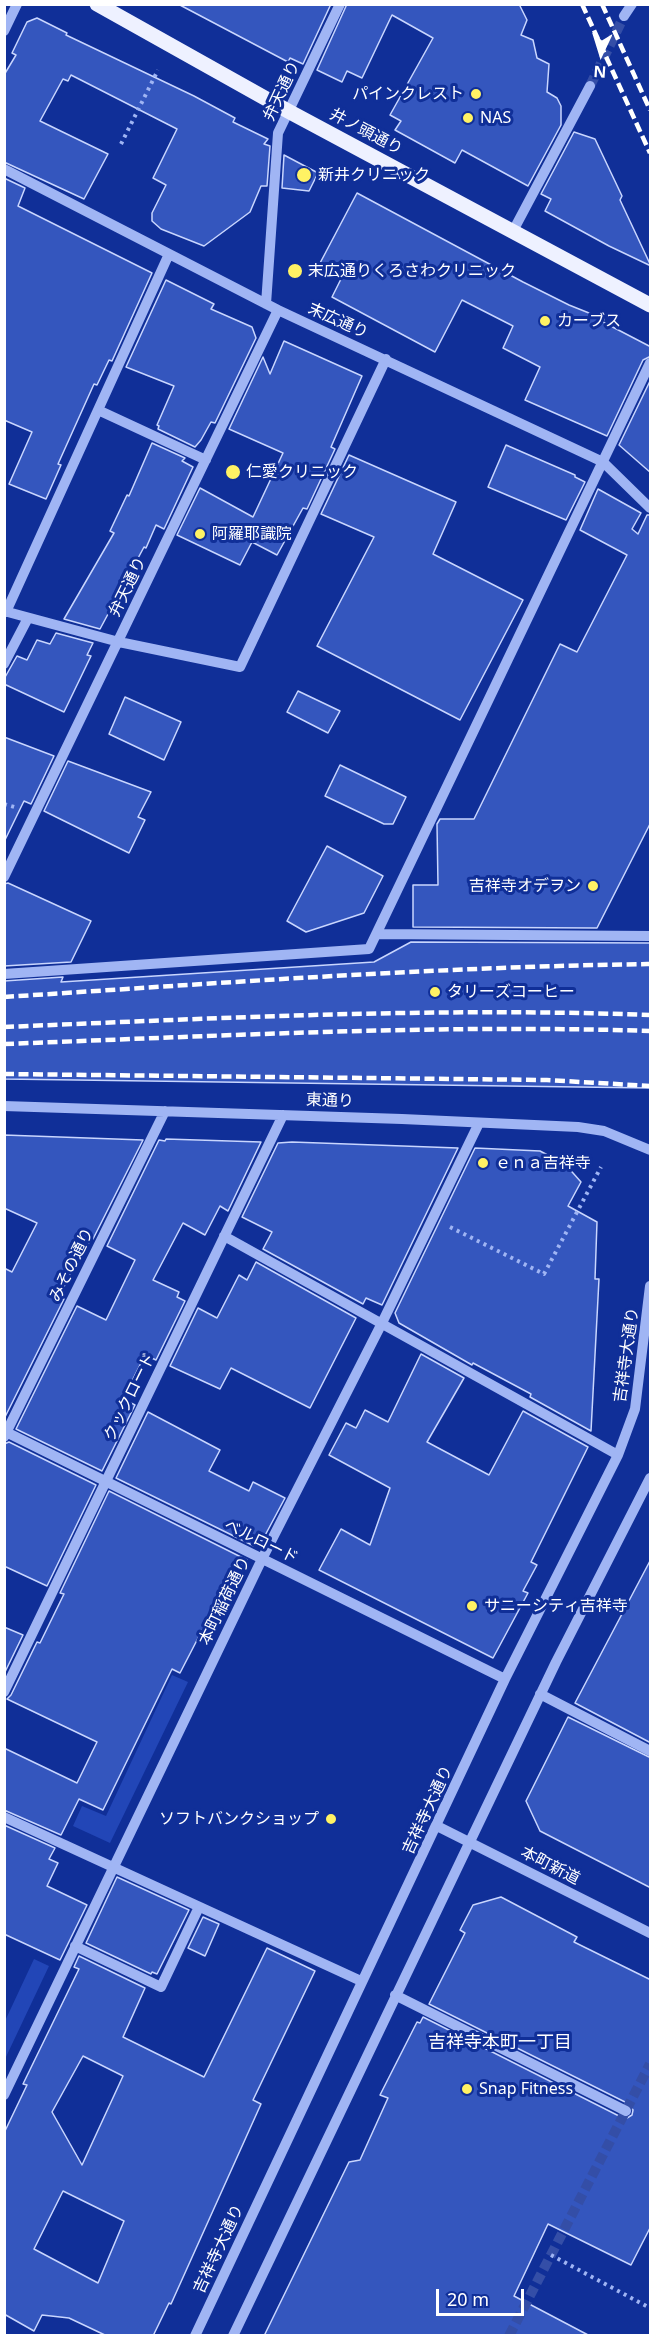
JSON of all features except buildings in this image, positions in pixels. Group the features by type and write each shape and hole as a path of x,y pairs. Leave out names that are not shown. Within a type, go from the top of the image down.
{"main road":[{"name":"井ノ頭通り","path":"97,4 288,111 651,305"}],"street":[{"path":"4,31 17,4"},
{"name":"弁天通り","path":"266,304 278,133 340,4"},
{"path":"624,16 632,4"},
{"path":"513,231 590,86"},
{"name":"末広通り","path":"4,169 278,310 603,462 651,508"},
{"path":"169,254 5,612 118,642 240,667 386,359"},
{"name":"弁天通り","path":"4,877 278,310"},
{"path":"4,974 369,948 651,363"},
{"path":"98,410 206,460"},
{"path":"4,664 28,618"},
{"path":"377,934 651,936"},
{"name":"東通り","path":"4,1106 578,1127 604,1131 651,1150"},
{"name":"みその通り","path":"5,1434 165,1111"},
{"name":"クックロード","path":"4,1692 283,1115"},
{"name":"本町稲荷通り","path":"4,2094 262,1559 382,1323 479,1124"},
{"path":"224,1236 618,1455"},
{"name":"吉祥寺大通り","path":"195,2336 505,1680 618,1455 635,1409 651,1286"},
{"name":"ベルロード","path":"5,1434 505,1680"},
{"path":"233,2336 394,1995 471,1843 540,1694 651,1478"},
{"path":"540,1694 651,1752"},
{"path":"4,1816 361,1981"},
{"name":"本町新道","path":"437,1826 651,1933"},
{"path":"75,1947 161,1987 200,1907"},
{"path":"394,1995 626,2111"}],"path":[{"path":"121,144 158,70"},
{"path":"433,1218 544,1274 601,1167"},
{"path":"551,2255 651,2308"}],"shaded area":[{"path":"172,1675 188,1682 110,1843 73,1826 82,1806 106,1816"},
{"path":"34,1959 49,1966 5,2059 5,2021"}],"tunnel":[{"path":"590,86 624,16"},
{"path":"509,2336 650,2064"}],"railway":[{"path":"582,4 650,153"},
{"path":"602,4 650,110"},
{"path":"4,997 408,972 650,964"},
{"path":"4,1027 408,1013 650,1015"},
{"path":"4,1044 408,1030 650,1031"},
{"path":"4,1074 547,1080 650,1086"}],"place":[{"name":"パインクレスト","path":"476,94"},
{"name":"NAS","path":"468,118"},
{"name":"新井クリニック","path":"304,175"},
{"name":"末広通りくろさわクリニック","path":"295,271"},
{"name":"カーブス","path":"545,321"},
{"name":"仁愛クリニック","path":"233,472"},
{"name":"阿羅耶識院","path":"200,534"},
{"name":"吉祥寺オデヲン","path":"593,886"},
{"name":"タリーズコーヒー","path":"435,992"},
{"name":"ｅｎａ吉祥寺","path":"483,1163"},
{"name":"サニーシティ吉祥寺","path":"472,1606"},
{"name":"ソフトバンクショップ","path":"331,1819"},
{"name":"Snap Fitness","path":"467,2089"}],"district":[{"name":"吉祥寺本町一丁目","path":"500,2043"}]}
